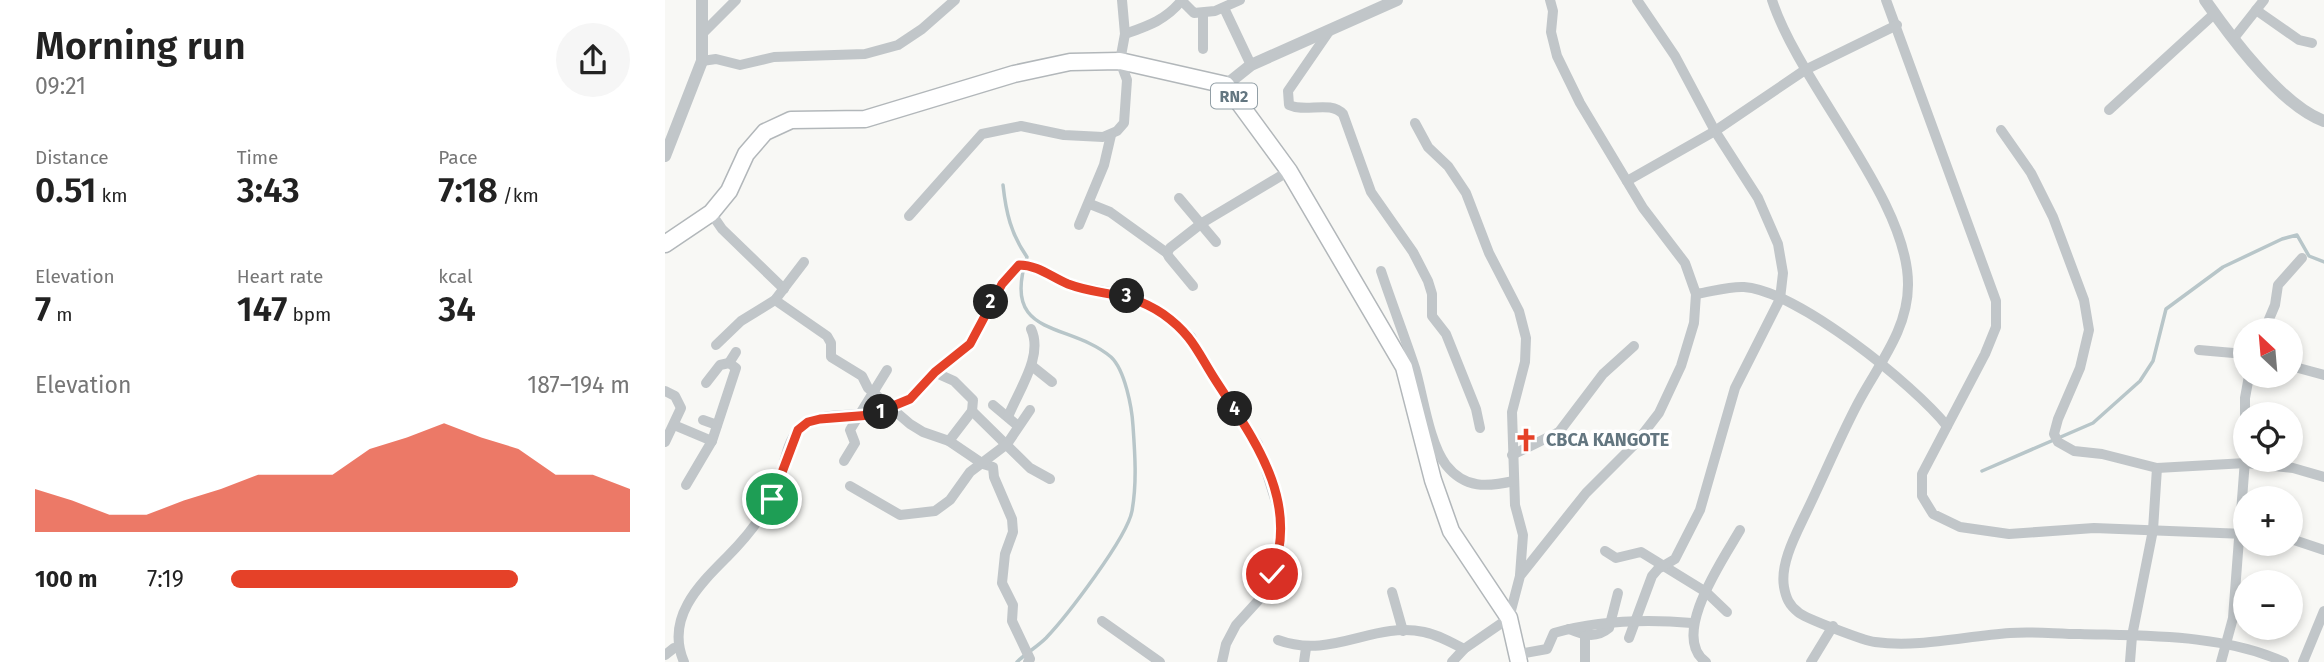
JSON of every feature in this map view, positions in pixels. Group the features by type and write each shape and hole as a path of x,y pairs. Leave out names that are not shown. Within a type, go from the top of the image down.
{"highway":[{"name":"RN2","path":"665,244 711,213 729,191 752,147 765,132 791,120 865,119 1014,74 1070,62 1120,61 1226,85 1289,171 1404,367 1433,480 1451,531 1509,618 1519,658"}],"street":[{"path":"665,156 702,61 702,0"},
{"path":"701,34 736,0"},
{"path":"702,61 716,59 740,65 774,57 865,54 898,45 922,29 955,0"},
{"path":"1079,225 1104,165 1111,135 1124,123 1127,80 1120,61 1125,34 1122,0"},
{"path":"1125,34 1154,25 1182,0 1194,13 1203,14 1240,0"},
{"path":"1226,85 1251,65 1398,0"},
{"path":"1520,576 1586,493 1635,444 1658,413 1681,366 1695,324 1696,294 1685,263 1643,208 1580,103 1557,55 1551,32 1553,11 1550,0"},
{"path":"1772,0 1779,21 1805,69 1874,185 1898,235 1909,283 1899,332 1857,403 1792,543 1783,579 1786,599 1799,614 1872,642 1914,643 2013,632 2132,636 2227,645 2284,662"},
{"path":"1887,0 1996,301 1996,327 1985,354 1922,474 1921,496 1933,514 1960,527 2009,534 2094,528 2233,533"},
{"path":"2205,0 2251,60 2283,92 2313,117 2324,121"},
{"path":"2235,38 2263,0"},
{"path":"1629,638 1653,576 1675,559 1700,510 1735,388 1780,299 1783,273 1778,244 1758,198 1715,131 1675,56 1639,1"},
{"path":"1224,8 1251,65"},
{"path":"2256,10 2299,40 2312,43"},
{"path":"1203,14 1203,50"},
{"path":"2109,110 2214,14"},
{"path":"1627,181 1715,131 1805,69 1897,25"},
{"path":"1330,30 1288,90 1289,105 1296,108 1333,107 1343,114 1371,192 1413,252 1428,281 1434,322 1446,334 1476,409 1480,428"},
{"path":"1415,122 1428,147 1448,166 1465,193 1489,253 1519,311 1526,338 1525,362 1512,412 1515,505 1523,535 1520,576 1509,618 1464,649 1452,662"},
{"path":"909,216 982,134 1021,126 1064,135 1111,135"},
{"path":"2001,130 2031,173 2053,216 2084,300 2089,330 2080,368 2056,438 2074,452 2102,454 2157,468 2233,461"},
{"path":"1167,253 1202,223 1289,171"},
{"path":"1179,198 1216,242"},
{"path":"1090,204 1110,212 1167,253 1193,286"},
{"path":"711,213 722,229 784,289"},
{"path":"2269,318 2275,304 2277,285 2302,258"},
{"path":"716,345 741,321 775,300 804,262"},
{"path":"684,662 674,648 673,634 679,609 687,593 745,536 772,499 798,430 808,422 890,409 910,399 935,372 970,344 1002,284 1025,265 1070,285 1126,295 1161,313 1191,337 1216,382 1258,444 1282,522 1280,553 1266,592 1236,625 1226,644 1222,662"},
{"path":"1381,271 1414,367 1437,448 1445,464 1474,485 1486,487 1514,481"},
{"path":"1696,294 1743,286 1780,299 1821,321 1881,362 1947,426"},
{"path":"775,300 827,336 831,343 831,357 862,376 871,391 890,409 923,432 949,441 983,464 993,467 994,477 1012,519 1013,532 1005,554 1002,583 1013,605 1011,621 1029,660"},
{"path":"1008,417 1032,366 1036,339 1031,329"},
{"path":"1512,455 1559,432 1603,374 1634,346"},
{"path":"2199,350 2233,353"},
{"path":"706,383 716,368 729,363 736,352"},
{"path":"686,485 712,441 731,375 736,370 729,363"},
{"path":"1032,366 1052,382"},
{"path":"2303,369 2324,375"},
{"path":"844,461 854,447 850,430 871,391 887,370"},
{"path":"935,372 967,391 973,400 972,411 949,441"},
{"path":"665,391 679,400 681,408 665,442"},
{"path":"993,405 1018,426"},
{"path":"851,486 900,515 935,511 950,500 964,478 1007,444 1030,410"},
{"path":"972,411 1030,468 1050,479"},
{"path":"703,420 717,425"},
{"path":"674,425 712,441"},
{"path":"2130,662 2132,636 2153,530 2157,468"},
{"path":"2303,471 2324,477"},
{"path":"1706,662 1696,648 1692,623 1740,530"},
{"path":"2303,543 2324,550"},
{"path":"1605,551 1616,558 1641,552 1666,564 1684,580 1706,592 1727,612"},
{"path":"2221,662 2234,618 2241,556"},
{"path":"1392,592 1403,631"},
{"path":"1569,629 1585,636 1606,632 1618,593"},
{"path":"2303,662 2324,611"},
{"path":"1102,621 1160,662"},
{"path":"1519,658 1547,649 1554,633 1569,629 1611,622 1692,623"},
{"path":"1811,662 1833,626"},
{"path":"1278,640 1305,648 1337,645 1354,639 1403,631 1422,632 1464,649"},
{"path":"1585,636 1585,662"},
{"path":"665,655 674,648"},
{"path":"1304,662 1305,648"}],"waterway":[{"path":"1003,185 1010,223 1027,257 1021,283 1023,302 1031,315 1043,324 1094,346 1116,363 1129,400 1135,458 1132,511 1119,539 1095,577 1055,628 1017,662"},
{"path":"1982,471 2093,423 2140,381 2153,361 2166,309 2223,267 2282,239 2297,235 2309,256 2324,262"}],"place":[{"name":"CBCA KANGOTE","path":"1526,440"}],"route":[{"path":"772,499 798,430 808,422 871,415 910,399 944,363 956,357 970,344 989,305 1013,270 1019,265 1030,265 1070,285 1126,295 1161,313 1191,337 1216,382 1258,444 1270,477 1282,522 1280,553 1272,574"}]}
